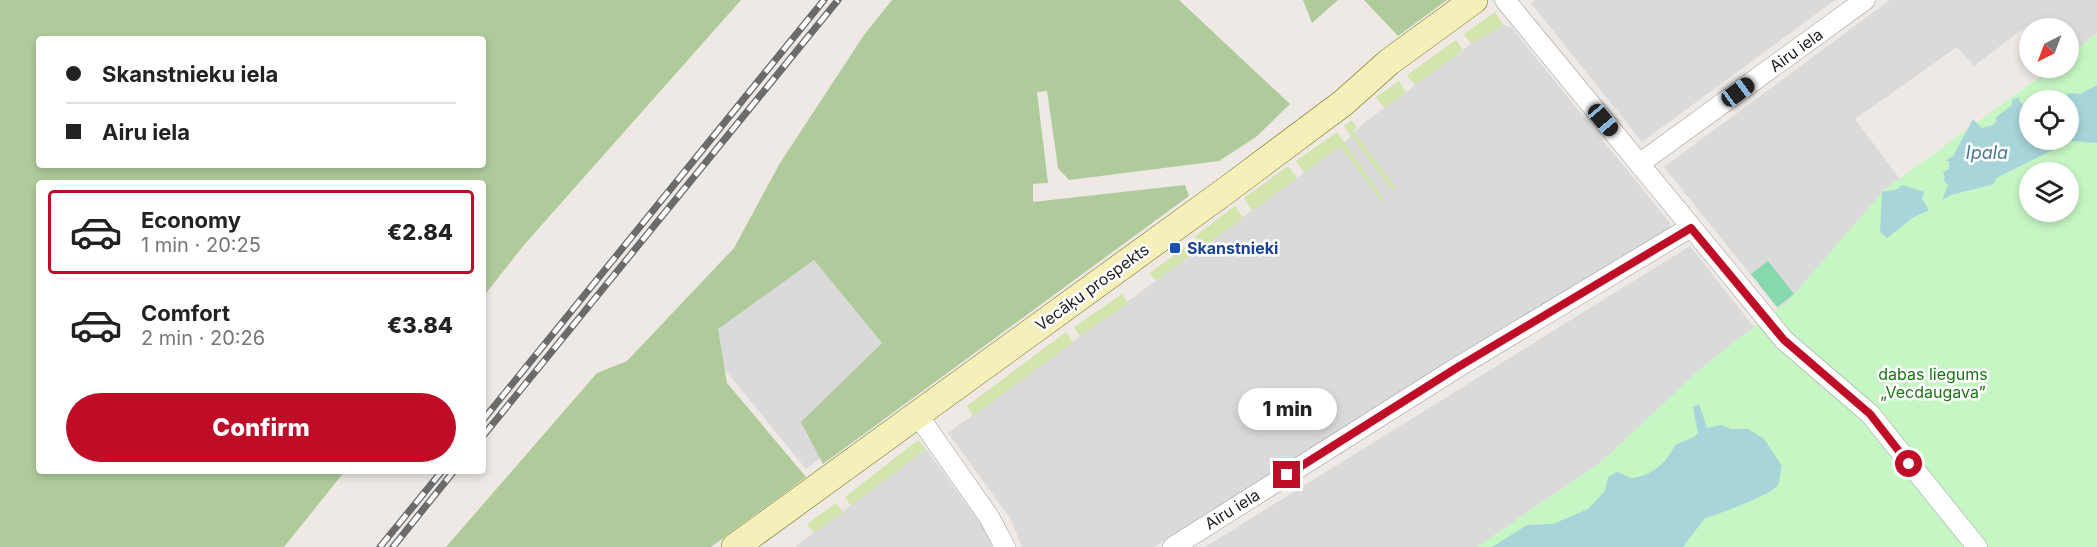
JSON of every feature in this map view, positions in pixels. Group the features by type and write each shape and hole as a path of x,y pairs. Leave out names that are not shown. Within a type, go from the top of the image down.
{"main road":[{"name":"Vecāķu prospekts","path":"735,547 1228,189 1343,103 1389,62 1474,0"}],"street":[{"path":"1505,0 1784,340 1870,414 1977,547"},
{"name":"Airu iela","path":"1639,164 1865,0"},
{"name":"Airu iela","path":"1173,547 1458,367 1691,228"},
{"path":"917,414 989,517 1005,547"}],"shaded area":[{"path":"1536,0 1835,0 1642,142 1531,3"},
{"path":"1890,0 2097,0 2097,33 2079,47 2079,18 2019,18 2019,32 1974,66 1957,47 1855,119 1900,179 1884,190 1836,247 1787,320 1664,167"},
{"path":"1503,25 1511,27 1670,223 1670,228 1154,547 1022,547 1010,518 948,433 1340,146 1365,122 1471,44"},
{"path":"821,233 918,387 806,469 681,316"},
{"path":"1690,246 1754,327 1723,351 1601,462 1477,547 1205,547"},
{"path":"926,449 987,533 992,547 795,547"}],"green space":[{"path":"0,0 741,0 524,245 486,293 486,180 36,180 36,474 343,474 284,547 0,547"},
{"path":"892,0 1179,0 1290,104 1256,137 1219,161 1069,180 1058,168 1047,91 1037,92 1048,183 1033,184 1033,202 1185,185 1189,196 823,464 801,422 882,343 814,260 718,329 727,383 806,477 711,547 446,547 597,373 627,361 734,248 780,163 864,35"},
{"path":"1303,0 1338,0 1312,23"},
{"path":"1364,0 1447,0 1398,36"},
{"path":"1495,12 1503,25 1471,44 1464,34"},
{"name":"dabas liegums „Vecdaugava”","path":"2097,33 2097,547 1477,547 1601,462 1700,369 1789,300 1884,190 2019,92 2019,150 2079,150 2079,90 2022,90 2038,78 2079,78 2079,47"},
{"path":"1456,40 1463,50 1415,85 1407,75"},
{"path":"1399,81 1406,92 1384,108 1376,97"},
{"path":"1352,120 1357,128 1353,131 1396,188 1392,190 1344,126"},
{"path":"1337,132 1385,201 1383,203 1340,146 1304,173 1296,161"},
{"path":"1288,166 1297,178 1252,211 1244,198"},
{"path":"1235,206 1243,218 1204,247 1195,236"},
{"path":"1185,247 1191,255 1156,281 1150,273"},
{"path":"1768,261 1794,294 1777,307 1751,274"},
{"path":"1122,294 1128,303 1080,336 1074,327"},
{"path":"1066,332 1073,342 973,416 967,406"},
{"path":"918,440 926,449 851,506 845,497"},
{"path":"836,503 843,512 814,533 807,524"}],"water":[{"name":"Ipala","path":"2097,85 2097,143 2079,142 2080,94"},
{"name":"Ipala","path":"2018,97 2019,150 2053,150 2028,162 2019,162 2019,167 1996,178 1994,184 1951,195 1942,200 1948,185 1943,180 1945,178 1943,172 1949,169 1949,161 1945,161 1953,156 1973,119 1982,128 1993,125 1997,121 1995,118 2012,105 2012,100"},
{"path":"1902,185 1924,192 1922,199 1929,210 1914,217 1887,238 1880,232 1882,192 1898,189"},
{"path":"1699,404 1707,428 1722,425 1731,429 1748,429 1764,439 1782,466 1778,485 1774,489 1744,504 1705,518 1683,547 1492,547 1527,525 1553,524 1588,509 1605,491 1608,477 1617,472 1635,478 1654,470 1664,461 1675,445 1698,433 1693,407"}],"railway":[{"path":"486,416 824,0"},
{"path":"486,432 838,0"},
{"path":"380,547 440,474"},
{"path":"393,547 452,474"}],"place":[{"name":"Skanstnieki","path":"1175,248"}],"route":[{"path":"1287,475 1458,367 1691,228 1784,340 1870,414 1909,464"}]}
